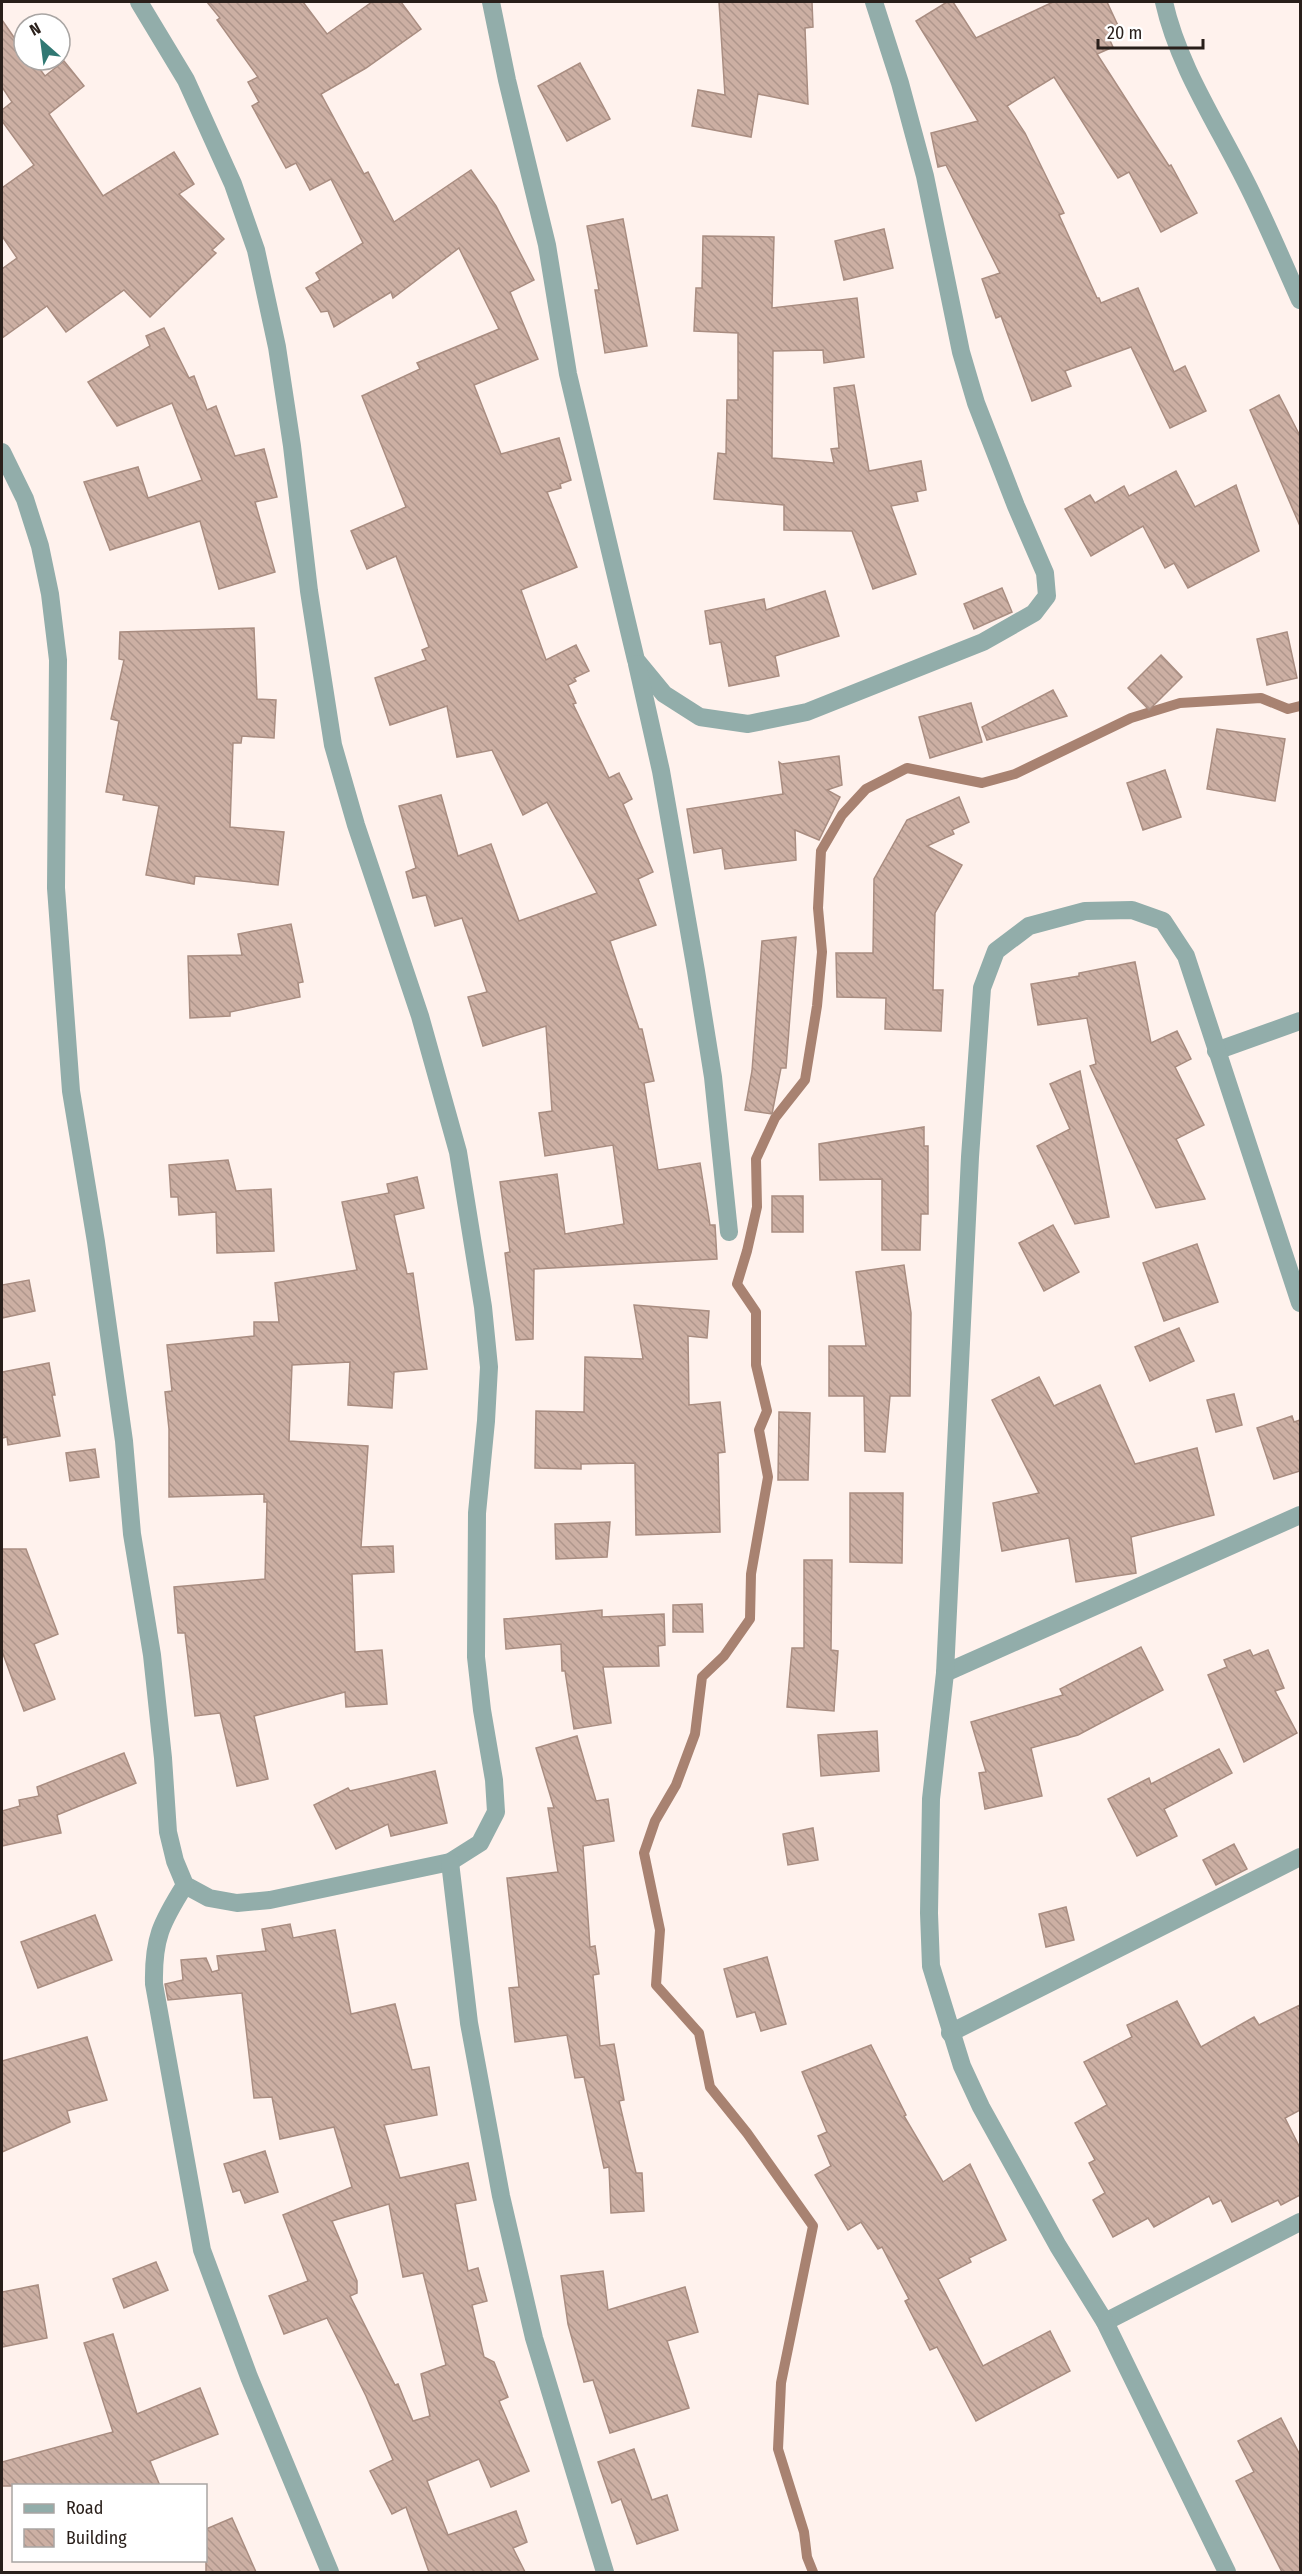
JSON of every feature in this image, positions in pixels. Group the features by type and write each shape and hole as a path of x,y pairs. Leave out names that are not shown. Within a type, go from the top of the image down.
{"street":[{"path":"2,452 25,499 40,546 50,594 58,660 56,888 71,1091 96,1242 124,1441 132,1534 153,1666 168,1832 175,1862 185,1885 209,1898 237,1903 270,1900 450,1862 480,1843 496,1812 494,1780 476,1657 477,1514 489,1367 483,1307 458,1152 420,1016 356,825 333,745 309,591 292,446 277,347 256,250 232,184 186,80 139,2"},
{"path":"491,2 507,80 547,245 570,386 661,771 713,1077 729,1232"},
{"path":"636,660 664,694 700,717 748,724 807,712 983,642 1034,613 1047,596 1045,573 976,403 961,352 925,176 900,83 874,2"},
{"path":"1164,2 1168,23 1192,80 1246,182 1300,300"},
{"path":"1227,2572 1105,2322 1058,2246 981,2107 950,2033 931,1966 929,1914 931,1799 945,1673 972,1134 982,988 996,951 1029,926 1085,911 1132,910 1163,921 1186,956 1300,1303"},
{"path":"1216,1051 1300,1021"},
{"path":"945,1673 1300,1515"},
{"path":"950,2033 1300,1857"},
{"path":"450,1862 469,2023 501,2196 534,2338 605,2572"},
{"path":"185,1885 162,1921 153,1954 154,1984 202,2250 249,2377 330,2572"},
{"path":"1105,2322 1300,2222"}],"building":[{"path":"207,2 303,2 327,34 372,2 401,2 421,29 366,68 321,94 364,174 368,172 394,222 471,170 496,206 534,280 510,292 538,359 474,385 501,454 559,438 571,480 560,484 561,488 547,492 577,567 521,590 546,660 576,645 589,671 574,678 576,681 568,685 576,703 573,704 609,778 619,773 632,799 623,804 653,872 638,879 656,925 610,941 639,1029 642,1029 654,1081 644,1083 658,1170 700,1163 710,1225 715,1225 717,1259 534,1269 533,1339 516,1340 505,1253 510,1252 500,1182 557,1174 565,1234 624,1224 613,1145 545,1156 539,1113 552,1111 546,1026 483,1046 468,997 487,992 462,918 435,926 426,895 413,898 406,872 416,868 399,806 441,795 458,856 491,844 519,921 597,893 547,802 523,815 492,750 457,757 447,706 390,725 375,678 426,660 422,650 429,647 396,556 367,569 351,531 406,507 362,396 420,369 417,363 499,329 459,248 393,298 391,292 334,327 328,311 321,312 306,288 320,280 316,273 363,243 331,179 310,190 296,163 286,168 252,106 259,102 248,82 258,77 217,20 220,18"},
{"path":"719,2 812,2 813,27 805,28 808,104 758,94 751,137 692,126 698,90 725,95"},
{"path":"947,2 953,2 976,38 1053,2 1107,2 1120,30 1108,36 1113,47 1097,54 1169,166 1171,165 1197,213 1161,232 1129,172 1118,178 1054,77 1007,106 1025,133 1064,213 1059,215 1097,298 1101,303 1138,288 1174,372 1185,366 1206,411 1170,428 1131,347 1065,371 1071,386 1032,401 1001,316 996,318 982,279 1000,273 946,165 938,167 931,133 978,121 916,21"},
{"path":"2,20 12,34 12,72 42,72 45,76 50,72 72,71 84,86 49,114 103,196 174,152 194,184 179,194 224,239 212,250 216,253 150,317 124,290 66,332 47,306 2,338 2,269 17,258 2,236 2,188 34,165 2,121 2,110 12,102 2,87"},
{"path":"580,63 610,119 567,141 538,86"},
{"path":"623,219 647,346 605,353 595,290 599,290 587,226"},
{"path":"884,229 893,268 844,280 835,241"},
{"path":"703,236 774,237 772,308 857,298 864,357 824,363 823,350 773,351 772,458 834,463 831,449 839,448 834,388 854,385 869,471 921,461 926,490 916,492 918,501 891,506 916,574 873,589 852,531 784,530 784,505 714,499 718,453 726,454 727,400 738,400 738,333 694,331 696,288 702,288"},
{"path":"164,328 189,378 194,376 207,410 216,406 235,456 264,449 277,497 255,502 275,572 219,589 200,521 110,550 84,482 138,467 148,498 202,480 172,403 117,426 88,382 150,346 146,336"},
{"path":"1279,395 1300,436 1300,526 1250,410"},
{"path":"1176,471 1195,507 1236,485 1259,551 1188,588 1174,563 1165,568 1143,526 1091,556 1065,509 1090,495 1095,503 1124,486 1129,496"},
{"path":"1002,588 1012,612 974,629 964,604"},
{"path":"825,591 839,636 775,656 779,676 729,686 721,642 710,644 705,611 764,599 766,610"},
{"path":"254,628 257,699 276,700 274,738 242,736 241,743 233,743 230,827 284,832 278,885 195,876 194,884 146,875 159,806 123,800 124,795 106,792 119,721 111,719 124,660 119,659 120,632"},
{"path":"1287,632 1297,678 1267,685 1257,639"},
{"path":"1161,655 1182,677 1149,710 1128,688"},
{"path":"1053,690 1067,716 987,740 982,727"},
{"path":"971,703 982,742 930,758 919,717"},
{"path":"1217,729 1285,739 1275,801 1207,789"},
{"path":"839,756 842,785 827,790 840,797 819,840 795,830 796,860 725,869 722,848 694,853 687,809 783,794 779,762 782,764"},
{"path":"1165,770 1181,817 1143,830 1127,783"},
{"path":"959,797 969,822 952,830 954,834 927,846 962,865 935,913 933,990 943,990 941,1031 885,1029 886,998 837,997 836,953 873,953 874,879 907,820"},
{"path":"291,924 303,982 298,983 300,997 230,1012 230,1016 190,1018 188,956 242,955 238,934"},
{"path":"796,937 786,1068 781,1068 772,1114 745,1110 752,1071 762,941"},
{"path":"1135,962 1151,1043 1177,1031 1191,1059 1175,1067 1204,1125 1176,1139 1205,1199 1156,1208 1090,1066 1096,1064 1087,1018 1038,1025 1031,984 1079,976 1079,973"},
{"path":"1080,1071 1109,1217 1075,1224 1037,1146 1070,1129 1050,1084"},
{"path":"924,1127 924,1146 928,1146 928,1214 921,1214 920,1250 882,1250 882,1179 820,1180 819,1144"},
{"path":"228,1160 236,1191 271,1189 274,1251 217,1253 216,1212 179,1215 178,1197 171,1197 169,1165"},
{"path":"417,1177 424,1208 394,1215 407,1274 413,1273 427,1369 394,1372 392,1408 348,1405 350,1362 292,1365 289,1441 368,1446 361,1547 393,1546 394,1572 352,1574 355,1652 382,1650 387,1704 346,1707 345,1692 254,1716 268,1779 237,1786 220,1713 195,1716 185,1633 178,1633 174,1587 265,1579 267,1502 264,1502 264,1494 169,1497 169,1429 165,1392 172,1391 167,1345 254,1336 254,1322 279,1322 275,1283 357,1270 342,1202 389,1193 387,1184"},
{"path":"772,1196 803,1196 803,1232 772,1232"},
{"path":"1053,1225 1079,1272 1044,1291 1019,1243"},
{"path":"1197,1244 1218,1302 1164,1321 1143,1263"},
{"path":"904,1265 911,1313 910,1396 890,1396 885,1452 865,1451 864,1396 829,1396 829,1346 866,1346 856,1272"},
{"path":"29,1280 35,1311 2,1318 2,1285"},
{"path":"634,1305 709,1311 707,1338 688,1336 689,1405 720,1402 725,1452 718,1453 720,1532 636,1535 635,1463 581,1464 581,1469 535,1468 536,1411 584,1412 585,1357 643,1359"},
{"path":"1179,1328 1194,1361 1150,1381 1135,1347"},
{"path":"49,1363 55,1395 52,1395 60,1436 8,1445 7,1437 2,1438 2,1372"},
{"path":"1039,1377 1054,1406 1100,1385 1135,1464 1197,1448 1214,1515 1131,1537 1136,1573 1076,1582 1069,1538 1002,1551 993,1503 1039,1493 992,1400"},
{"path":"1234,1394 1242,1425 1216,1432 1207,1400"},
{"path":"779,1412 810,1413 808,1480 778,1480"},
{"path":"1292,1416 1294,1422 1300,1420 1300,1471 1274,1479 1257,1428"},
{"path":"95,1449 99,1477 70,1481 66,1453"},
{"path":"850,1493 903,1493 902,1563 850,1562"},
{"path":"610,1522 607,1557 556,1559 555,1524"},
{"path":"2,1549 26,1549 58,1634 34,1644 55,1699 24,1711 2,1651"},
{"path":"804,1560 832,1560 831,1650 838,1651 834,1711 787,1707 792,1648 804,1648"},
{"path":"702,1604 703,1632 673,1632 673,1605"},
{"path":"602,1610 602,1617 664,1614 665,1645 658,1646 659,1666 603,1667 611,1723 574,1729 565,1671 562,1671 561,1644 506,1649 504,1619"},
{"path":"1141,1647 1163,1690 1078,1735 1031,1748 1042,1796 985,1809 979,1773 986,1772 971,1722 1063,1695 1060,1689"},
{"path":"1250,1650 1253,1656 1268,1650 1284,1688 1275,1691 1297,1733 1244,1762 1208,1675 1227,1667 1224,1660"},
{"path":"877,1731 879,1771 821,1776 818,1735"},
{"path":"577,1736 596,1801 608,1799 614,1841 583,1846 590,1947 595,1946 599,1974 593,1975 600,2046 614,2044 624,2100 619,2101 636,2173 642,2173 644,2211 611,2213 609,2167 604,2168 584,2077 575,2078 567,2035 515,2042 509,1988 519,1987 507,1878 558,1872 548,1808 554,1808 536,1748"},
{"path":"1219,1749 1232,1773 1164,1809 1177,1836 1137,1856 1108,1799 1149,1778 1151,1784"},
{"path":"124,1753 136,1783 57,1815 61,1833 2,1846 2,1811 20,1806 19,1800 39,1796 37,1787"},
{"path":"435,1771 447,1823 391,1836 388,1824 336,1849 314,1805 348,1788 350,1791"},
{"path":"813,1828 818,1860 788,1865 783,1834"},
{"path":"1234,1844 1247,1869 1216,1885 1203,1860"},
{"path":"1066,1907 1074,1940 1046,1947 1039,1914"},
{"path":"95,1915 112,1960 38,1988 21,1942"},
{"path":"290,1924 293,1938 335,1930 351,2014 395,2004 412,2070 429,2067 437,2115 384,2125 400,2178 468,2163 476,2200 455,2204 468,2271 478,2268 487,2301 472,2305 484,2357 494,2362 508,2397 499,2401 529,2471 491,2487 479,2459 427,2481 448,2535 516,2511 527,2542 513,2548 525,2572 429,2572 406,2507 392,2514 370,2471 393,2460 366,2396 327,2318 284,2334 269,2296 308,2281 283,2215 352,2187 334,2127 280,2139 272,2097 254,2098 242,1993 168,2000 165,1984 183,1980 181,1960 206,1958 212,1972 219,1970 217,1956 266,1951 262,1929","holes":["389,2204 403,2277 423,2273 446,2365 421,2374 430,2416 413,2421 398,2384 395,2385 350,2296 357,2293 357,2281 332,2221"]},
{"path":"767,1957 786,2024 761,2031 755,2012 737,2017 724,1969"},
{"path":"1177,2001 1201,2047 1254,2017 1259,2025 1300,2005 1300,2110 1285,2118 1300,2148 1300,2195 1281,2205 1278,2200 1232,2222 1221,2200 1213,2204 1209,2196 1154,2227 1148,2218 1113,2237 1093,2200 1105,2193 1089,2163 1095,2160 1075,2123 1107,2105 1084,2062 1132,2037 1127,2025"},
{"path":"87,2037 107,2100 67,2111 70,2122 2,2152 2,2061"},
{"path":"871,2045 906,2115 904,2116 943,2182 970,2164 1006,2240 969,2258 971,2262 938,2279 983,2366 1050,2331 1070,2371 976,2421 937,2347 930,2350 905,2301 909,2299 882,2247 878,2249 861,2222 848,2230 815,2175 831,2166 818,2136 827,2132 802,2072"},
{"path":"265,2151 278,2192 245,2203 240,2190 233,2192 224,2164"},
{"path":"156,2262 168,2290 124,2308 113,2279"},
{"path":"603,2271 608,2310 685,2287 698,2332 667,2341 689,2408 610,2433 593,2380 584,2382 568,2324 561,2276"},
{"path":"38,2285 47,2338 2,2347 2,2292"},
{"path":"113,2334 137,2414 200,2388 218,2434 150,2461 159,2484 12,2484 12,2486 2,2486 2,2462 113,2432 84,2343"},
{"path":"1281,2418 1300,2455 1300,2572 1282,2572 1236,2481 1254,2472 1238,2441"},
{"path":"634,2449 652,2500 667,2495 678,2530 637,2544 621,2499 612,2503 598,2462"},
{"path":"232,2518 256,2572 206,2572 207,2529"}],"waterway":[{"path":"813,2572 807,2557 804,2532 778,2449 781,2383 813,2226 747,2133 710,2087 699,2033 656,1985 660,1930 644,1853 655,1821 676,1785 695,1734 702,1677 724,1656 750,1619 751,1574 768,1477 759,1430 767,1411 756,1365 756,1312 737,1284 757,1207 756,1159 775,1118 805,1080 817,1006 822,952 818,908 821,851 842,815 866,789 907,768 982,783 1015,774 1131,718 1180,703 1261,698 1288,709 1300,706"}]}
